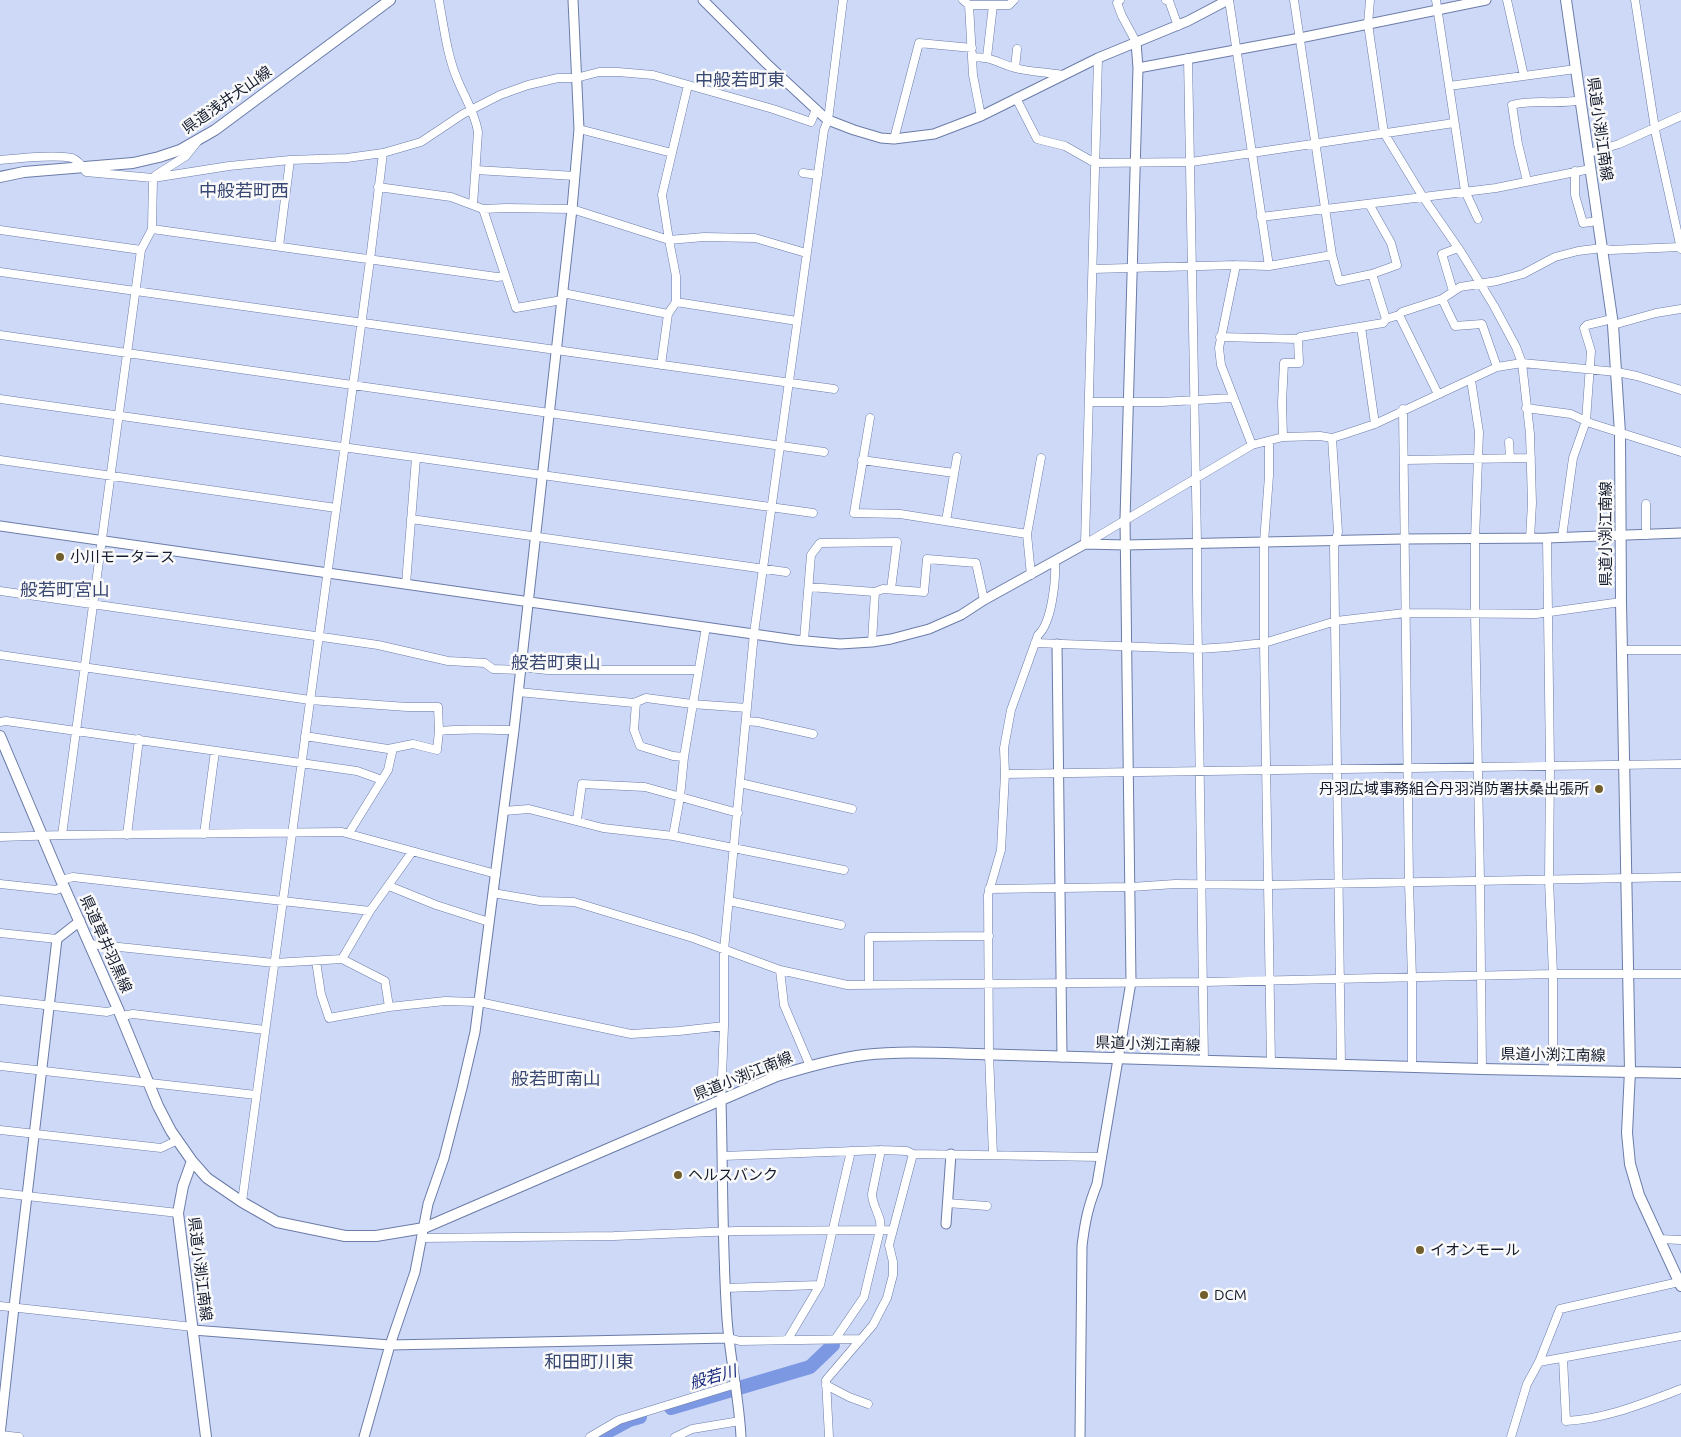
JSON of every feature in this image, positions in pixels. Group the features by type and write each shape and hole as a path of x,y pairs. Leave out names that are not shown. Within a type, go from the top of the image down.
{"main road":[{"name":"県道浅井犬山線","path":"0,177 24,172 133,163 180,150 215,130 390,0"},
{"name":"県道小渕江南線","path":"1566,0 1589,153 1617,372 1622,536 1621,602 1630,1071 1627,1133 1630,1164 1639,1195 1680,1284"},
{"name":"県道草井羽黒線","path":"0,736 2,747 120,1012 158,1106 192,1161"},
{"name":"県道小渕江南線","path":"206,1437 178,1213 183,1186 192,1161 207,1178 242,1202 277,1222 345,1236 376,1236 423,1233 777,1076 810,1066 865,1055 912,1053 989,1054 1482,1069 1630,1071"},
{"path":"1630,1071 1681,1073"}],"street":[{"path":"364,1437 390,1345 415,1272 428,1204 444,1158 475,1032 514,730 572,210 579,129 573,0"},
{"path":"703,0 766,63 828,120 868,135 894,140 934,134 981,116 1098,58 1178,26 1229,0 1269,266"},
{"path":"741,1437 725,1288 721,1101 724,1026 724,950 754,633 806,252 824,130 828,120 843,0"},
{"path":"981,116 973,76 972,48 966,2 1009,5 1014,0"},
{"path":"1080,1437 1082,1246 1086,1211 1096,1184 1131,982 1125,519 1138,68 1136,42 1117,3 1120,0"},
{"path":"1166,0 1169,1 1178,26"},
{"path":"1294,0 1332,255 1339,281 1372,274 1397,265 1391,243 1369,204"},
{"path":"1370,0 1368,24 1384,133 1480,284 1507,331 1522,363 1530,434 1532,503 1530,538"},
{"path":"1138,68 1368,24 1437,5 1486,0"},
{"path":"1507,0 1524,76"},
{"path":"1220,337 1298,339 1300,337 1383,323 1386,319 1399,315 1402,312 1442,299 1453,290 1470,284 1480,284 1523,274 1555,257 1578,251 1602,248 1610,250 1681,248 1655,127 1635,0"},
{"path":"439,1 450,59 472,110 478,132 473,205"},
{"path":"987,57 993,5"},
{"path":"1437,5 1465,191 1478,220"},
{"path":"894,140 919,43 972,48"},
{"path":"1015,68 1017,49"},
{"path":"972,57 987,57 1015,68 1062,75"},
{"path":"1085,544 1098,58"},
{"path":"1188,58 1198,543 1204,1060"},
{"path":"1449,86 1576,69"},
{"path":"0,160 45,157 73,158 83,166 86,172 153,178 229,166 290,160 347,158 383,153 421,142 463,114 500,95 528,84 558,78 576,78 599,72 653,75 773,108 811,122 816,109"},
{"path":"661,365 668,314 676,302 676,276 662,195 688,85"},
{"path":"1016,98 1038,139 1065,146 1095,163 1191,162 1454,123"},
{"path":"1527,181 1518,144 1512,104 1581,100"},
{"path":"1589,153 1619,144 1681,116"},
{"path":"579,129 672,153"},
{"path":"153,178 186,156 198,140"},
{"path":"242,1202 383,153"},
{"path":"279,246 290,160"},
{"path":"1261,217 1496,188 1590,169"},
{"path":"476,170 575,176"},
{"path":"1575,171 1576,196 1583,223 1598,221"},
{"path":"803,173 818,175"},
{"path":"62,835 141,250 152,229 153,178"},
{"path":"378,187 451,197 483,209 572,210 669,240 704,237 755,238 806,252"},
{"path":"483,209 516,308 563,297 668,314"},
{"path":"152,229 497,277 505,276"},
{"path":"0,230 141,250"},
{"path":"1453,290 1442,254 1458,248"},
{"path":"1093,269 1236,265 1269,266 1332,255"},
{"path":"1236,265 1219,348 1222,365 1233,398 1252,445"},
{"path":"0,272 834,388"},
{"path":"1372,274 1386,319"},
{"path":"1442,299 1455,326 1482,324 1497,367"},
{"path":"676,302 798,320"},
{"path":"1562,537 1573,458 1586,421 1591,369 1590,344 1584,328 1587,325 1681,309"},
{"path":"1399,315 1438,394"},
{"path":"1361,326 1375,424"},
{"path":"0,335 824,452"},
{"path":"1283,437 1281,363 1299,362 1298,339"},
{"path":"0,526 818,643 872,642 891,639 929,628 961,615 984,600 1055,562 1252,445 1283,437 1320,436 1332,438 1375,424 1497,367 1522,363 1617,372 1637,376 1681,390"},
{"path":"1471,380 1479,432 1475,539 1475,613 1482,1069"},
{"path":"1089,402 1127,403 1233,398"},
{"path":"0,399 813,513"},
{"path":"1526,408 1571,414 1620,433 1681,452"},
{"path":"1403,410 1412,1067"},
{"path":"870,418 854,513 900,514 1028,534"},
{"path":"1332,438 1337,523 1334,547 1342,1064"},
{"path":"1269,441 1269,476 1264,542 1264,643 1271,1062"},
{"path":"1509,442 1510,458"},
{"path":"946,521 957,457"},
{"path":"406,584 416,458"},
{"path":"1031,575 1028,534 1041,458"},
{"path":"1404,460 1530,458"},
{"path":"0,460 336,508"},
{"path":"862,460 954,473"},
{"path":"1646,504 1646,535"},
{"path":"411,519 786,572"},
{"path":"1085,544 1125,545 1547,538 1681,534"},
{"path":"1547,538 1550,766 1549,880 1553,974 1553,1070"},
{"path":"804,640 811,555 820,543 897,542 891,589"},
{"path":"809,587 875,592 891,589 924,592 927,559 976,563 984,600"},
{"path":"993,1154 989,1054 989,889 1001,850 1005,774 1004,748 1011,710 1053,597 1056,577 1055,562"},
{"path":"0,591 378,645 448,661 485,663 493,669 698,670"},
{"path":"872,642 875,592"},
{"path":"1035,643 1198,649 1264,643 1336,621 1405,613 1547,614 1621,602"},
{"path":"672,836 680,797 692,704 706,627"},
{"path":"1057,644 1062,1057"},
{"path":"1623,650 1681,650"},
{"path":"0,654 310,700 438,707 440,731 437,750 413,744 393,748 305,736"},
{"path":"518,692 636,702 646,698 747,708"},
{"path":"636,702 634,730 640,746 673,756 684,757"},
{"path":"0,722 6,720 357,771 382,780"},
{"path":"746,721 813,734"},
{"path":"440,731 462,728 514,730"},
{"path":"127,834 139,739"},
{"path":"349,832 388,770 393,748"},
{"path":"204,834 215,751"},
{"path":"1005,774 1681,764"},
{"path":"577,820 582,784 645,787 738,813"},
{"path":"740,784 852,809"},
{"path":"504,811 529,809 612,829 672,836 844,870"},
{"path":"0,837 349,832 412,852 496,874"},
{"path":"342,959 370,911 412,852"},
{"path":"0,884 56,890 62,883 74,877 370,911"},
{"path":"989,889 1131,888 1175,884 1269,885 1339,882 1409,883 1480,880 1681,878"},
{"path":"389,886 436,905 489,922"},
{"path":"493,893 540,901 574,902 693,938 780,970 847,985 1204,982 1553,974 1681,974"},
{"path":"729,901 841,925"},
{"path":"20,1437 0,1435 49,1006 57,940 80,921"},
{"path":"0,933 57,940"},
{"path":"869,985 869,937 989,936"},
{"path":"90,944 274,963 342,959 385,981 389,1007"},
{"path":"316,961 321,994 329,1018 389,1007 445,1001 479,1002 631,1034 724,1026"},
{"path":"780,970 784,1005 810,1066"},
{"path":"0,1000 120,1012 265,1030"},
{"path":"0,1066 256,1095"},
{"path":"0,1130 161,1148 178,1140"},
{"path":"723,1156 881,1150 907,1151 913,1154 1101,1157"},
{"path":"836,1338 864,1297 880,1230 881,1221 872,1199 872,1194 881,1150"},
{"path":"788,1339 820,1285 851,1151"},
{"path":"828,1437 826,1380 873,1325 887,1298 892,1280 893,1262 889,1245 913,1154"},
{"path":"946,1224 951,1154"},
{"path":"0,1193 178,1213"},
{"path":"947,1203 987,1206"},
{"path":"423,1233 724,1233 892,1230"},
{"path":"1659,1239 1681,1240"},
{"path":"1511,1437 1527,1384 1539,1362 1560,1309 1680,1284"},
{"path":"725,1288 820,1285"},
{"path":"0,1306 193,1328 390,1345 729,1338 740,1341 861,1338"},
{"path":"1539,1362 1681,1336"},
{"path":"1563,1358 1566,1421 1584,1420 1609,1414 1681,1389"},
{"path":"826,1385 868,1404"},
{"path":"590,1437 619,1420 736,1388"},
{"path":"675,1437 692,1429 740,1421"}],"waterway":[{"name":"般若川","path":"671,1408 810,1367 833,1345"},
{"name":"般若川","path":"598,1437 629,1420 640,1417"}],"place":[{"name":"小川モータース","path":"60,557"},
{"name":"丹羽広域事務組合丹羽消防署扶桑出張所","path":"1599,789"},
{"name":"ヘルスバンク","path":"678,1175"},
{"name":"イオンモール","path":"1420,1250"},
{"name":"DCM","path":"1204,1295"}],"district":[{"name":"中般若町東","path":"740,80"},
{"name":"中般若町西","path":"244,191"},
{"name":"般若町宮山","path":"65,590"},
{"name":"般若町東山","path":"556,663"},
{"name":"般若町南山","path":"556,1079"},
{"name":"和田町川東","path":"589,1362"}]}
